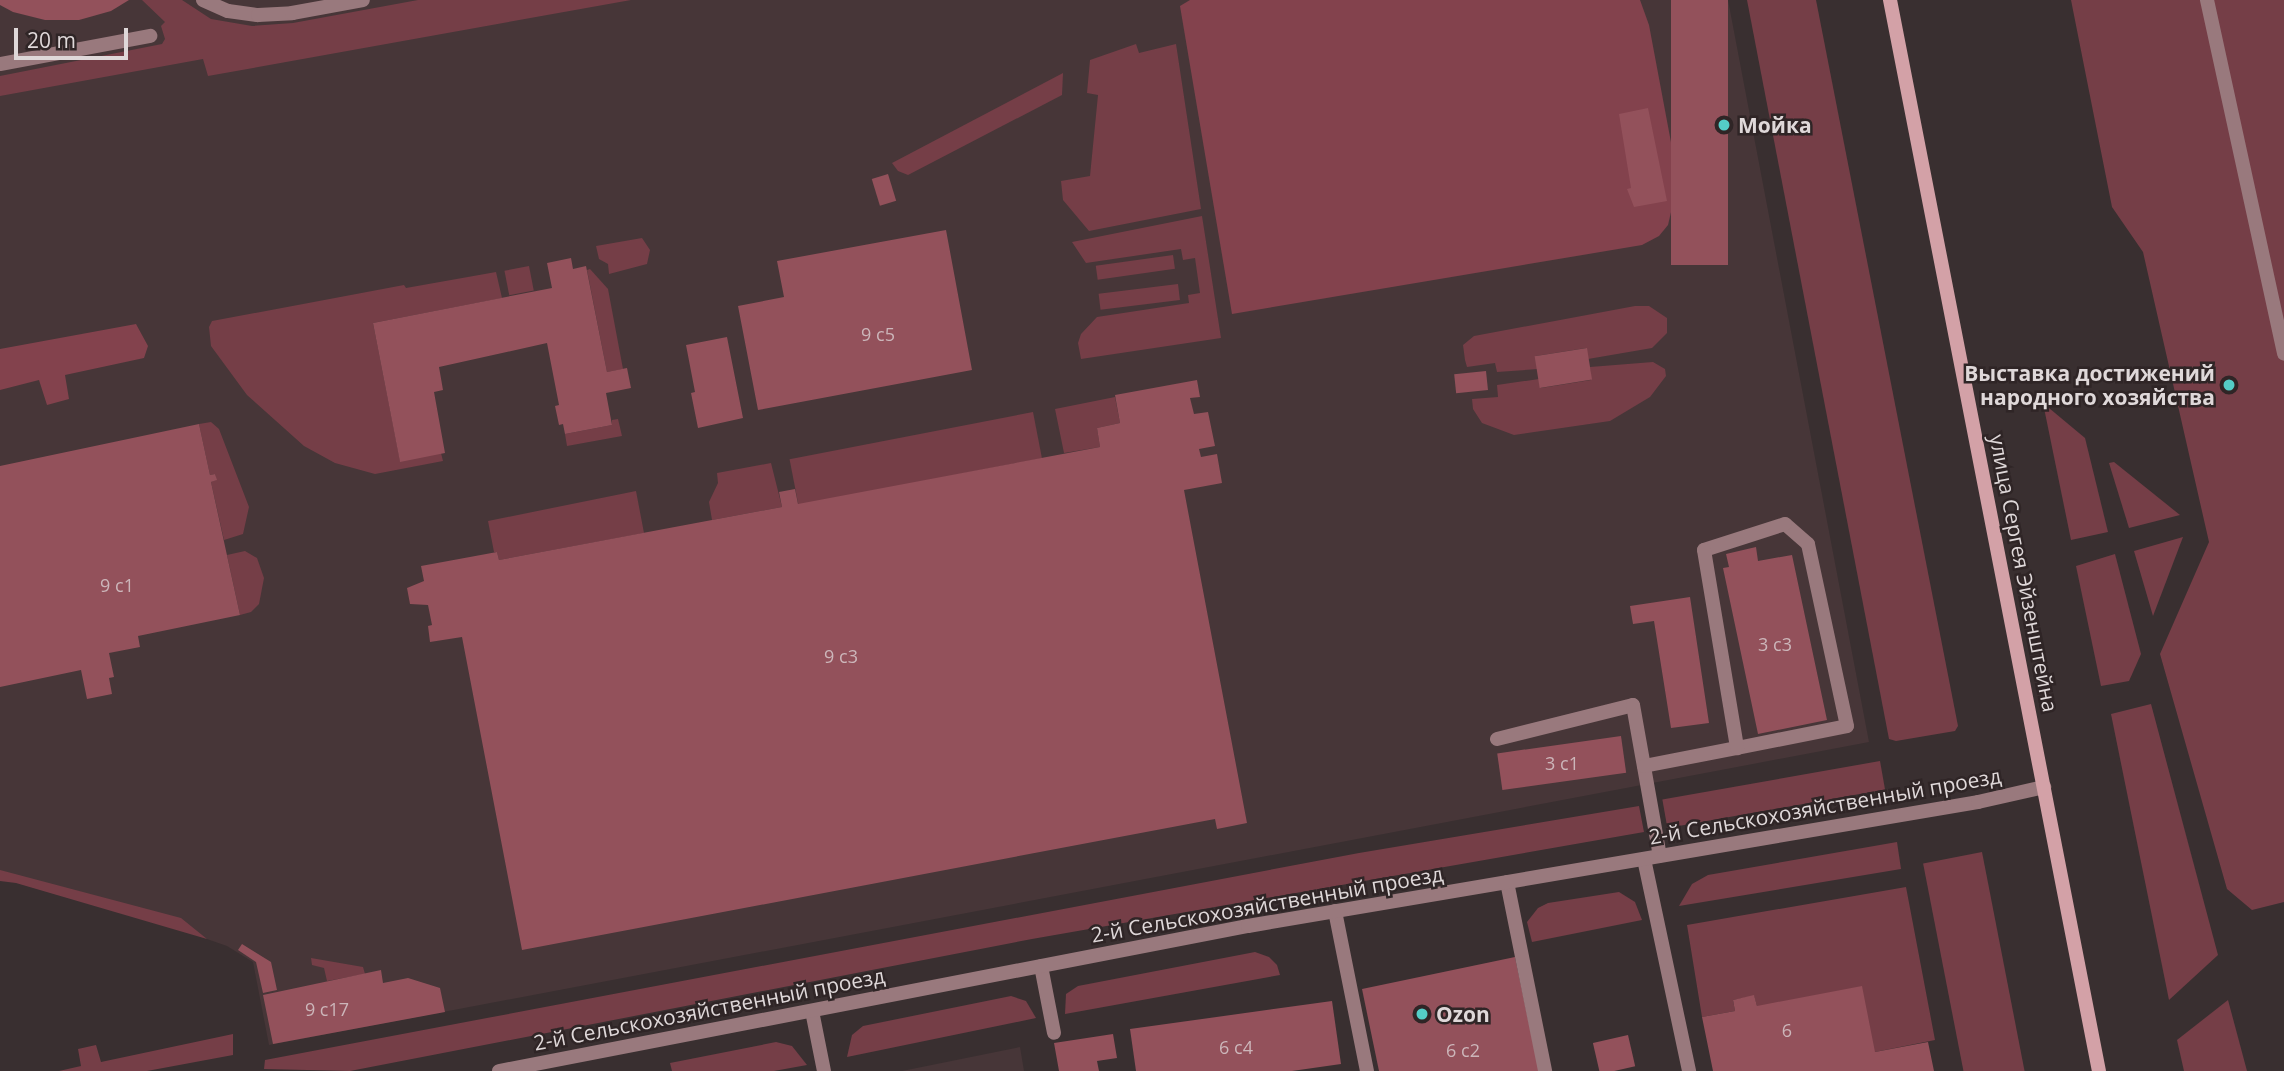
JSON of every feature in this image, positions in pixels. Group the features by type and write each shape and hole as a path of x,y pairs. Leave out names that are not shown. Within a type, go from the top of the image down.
{"main road":[{"name":"улица Сергея Эйзенштейна","path":"1890,0 2099,1071"}],"street":[{"path":"203,0 228,11 258,15 292,13 363,0"},
{"path":"2207,0 2284,354"},
{"path":"0,65 150,36"},
{"path":"1644,766 1737,748 1847,726 1808,544 1785,524 1704,550 1737,748"},
{"path":"1497,739 1633,705 1660,856"},
{"name":"2-й Сельскохозяйственный проезд","path":"499,1071 525,1069 1041,966 1335,911 1978,802 2043,787"},
{"path":"1644,859 1689,1071"},
{"path":"1507,882 1545,1071"},
{"path":"1335,911 1367,1071"},
{"path":"1041,966 1054,1033"},
{"path":"812,1011 824,1071"}],"shaded area":[{"path":"0,0 1728,0 1869,742 269,1045 253,962 227,946 184,931 0,878"},
{"path":"142,0 182,0 211,19 252,26 293,23 418,0 631,0 208,76 203,59 0,96 0,76 162,44 165,39 161,26 165,22"},
{"path":"1190,0 1640,0 1649,25 1676,169 1676,191 1668,225 1659,236 1642,245 1232,314 1180,6"},
{"path":"1747,0 1816,0 1958,726 1955,731 1896,741 1889,739"},
{"name":"Выставка достижений народного хозяйства","path":"2071,0 2284,0 2284,902 2252,910 2227,889 2160,654 2209,542 2143,252 2112,207"},
{"path":"1136,44 1139,53 1176,44 1201,209 1089,231 1063,200 1061,181 1090,176 1098,95 1087,93 1090,60"},
{"path":"1063,73 1062,95 908,175 898,171 892,163"},
{"path":"1202,216 1221,338 1081,359 1078,343 1081,334 1097,317 1189,303 1188,295 1200,293 1195,258 1183,260 1181,249 1086,263 1072,242"},
{"path":"642,238 650,250 647,264 609,274 608,264 599,259 596,246"},
{"path":"1173,255 1175,269 1098,280 1096,266"},
{"path":"529,266 534,291 509,295 504,271"},
{"path":"590,269 608,289 623,369 607,372 587,270"},
{"path":"496,272 502,298 373,323 400,461 441,453 443,461 375,474 335,463 304,446 247,395 211,346 209,327 212,321 404,285 406,288"},
{"path":"1178,284 1180,300 1101,310 1099,294"},
{"path":"1635,306 1649,306 1667,318 1667,333 1652,348 1588,359 1586,348 1536,356 1538,369 1497,372 1495,363 1467,367 1463,345 1474,336"},
{"path":"136,324 148,346 144,358 65,375 69,399 47,405 39,380 0,390 0,349"},
{"path":"1653,362 1665,369 1666,376 1650,397 1610,421 1514,435 1482,423 1473,409 1472,399 1498,397 1497,385 1539,379 1541,388 1591,380 1590,367"},
{"path":"1115,397 1120,423 1097,428 1100,447 1064,453 1055,409"},
{"path":"2043,403 2085,438 2108,532 2071,540"},
{"path":"1033,412 1042,458 799,505 790,459"},
{"path":"618,419 622,436 567,446 565,434 612,425 612,420"},
{"path":"211,422 219,429 249,507 243,534 224,540 211,482 216,480 215,474 210,475 199,424"},
{"path":"2114,462 2180,515 2129,528 2109,463"},
{"path":"771,463 782,507 712,520 709,502 718,483 717,473"},
{"path":"636,491 644,533 499,560 497,552 494,552 488,521"},
{"path":"2183,537 2153,616 2134,551"},
{"path":"245,551 257,558 264,578 259,604 251,612 240,615 227,555"},
{"path":"2115,554 2141,654 2129,681 2101,686 2076,566"},
{"path":"2151,704 2218,955 2169,1000 2111,714"},
{"path":"1880,761 1885,790 1667,828 1662,799"},
{"path":"1639,806 1644,832 1032,939 350,1071 264,1069 265,1060 1359,853"},
{"path":"1897,842 1901,869 1679,906 1692,884 1708,875"},
{"path":"1982,852 2025,1071 1963,1071 1923,863"},
{"path":"0,870 181,918 207,939 16,883 0,881"},
{"path":"1906,887 1935,1040 1875,1052 1757,1006 1754,996 1733,1000 1735,1011 1702,1017 1687,925"},
{"path":"1619,892 1635,902 1642,920 1532,942 1527,922 1538,908 1548,903"},
{"path":"1255,952 1269,957 1277,965 1280,975 1065,1014 1066,994 1078,986"},
{"path":"311,958 363,967 365,974 327,981 324,968 312,965"},
{"path":"1011,996 1026,1001 1036,1018 847,1057 852,1035 863,1026"},
{"path":"2228,1000 2247,1071 2184,1071 2177,1040"},
{"path":"233,1034 233,1055 147,1071 59,1071 81,1066 78,1049 96,1045 101,1062"},
{"path":"776,1042 792,1046 807,1065 774,1071 672,1071 670,1063"},
{"path":"1020,1047 1024,1071 902,1071"}],"building":[{"path":"0,0 129,0 111,11 79,20 45,20 13,12 0,5"},
{"path":"1671,0 1728,0 1728,265 1671,265"},
{"path":"1648,108 1667,201 1634,207 1627,189 1631,188 1619,114"},
{"path":"888,174 896,201 880,206 872,179"},
{"path":"946,230 972,370 758,410 738,306 784,297 777,261"},
{"path":"571,258 573,269 586,266 607,372 627,368 631,388 606,393 612,425 565,434 563,424 559,425 555,406 559,405 547,343 439,367 443,390 434,392 445,453 400,462 373,323 552,288 547,263"},
{"path":"727,337 743,418 698,428 691,393 695,392 686,345"},
{"path":"1587,348 1592,380 1540,388 1535,356"},
{"path":"1486,371 1488,390 1456,393 1454,374"},
{"path":"1197,380 1200,397 1190,398 1194,414 1208,412 1215,446 1199,449 1201,457 1217,454 1222,483 1184,490 1247,823 1217,829 1215,819 522,950 462,637 430,642 428,626 432,625 428,605 410,604 407,588 424,581 421,566 497,552 499,560 782,507 779,492 795,489 798,504 1100,447 1097,428 1120,423 1115,395"},
{"path":"199,424 210,475 215,474 217,480 211,482 240,615 138,636 140,647 109,653 114,677 109,678 112,694 87,699 81,670 0,687 0,466"},
{"path":"1756,547 1758,561 1792,555 1827,720 1758,734 1723,568 1729,567 1726,554"},
{"path":"1690,597 1709,723 1671,728 1654,621 1633,624 1630,606"},
{"path":"1621,736 1626,773 1502,790 1497,753"},
{"path":"242,944 271,962 277,990 263,993 256,962 238,950"},
{"path":"1515,957 1539,1071 1379,1071 1362,989"},
{"path":"381,970 383,983 408,978 440,988 445,1012 273,1044 263,995"},
{"path":"1862,986 1875,1052 1928,1042 1934,1071 1713,1071 1702,1017 1735,1011 1733,1000 1754,995 1757,1006"},
{"path":"1332,1001 1341,1064 1292,1071 1136,1071 1130,1029"},
{"path":"1113,1034 1117,1058 1097,1061 1099,1071 1059,1071 1054,1043"},
{"path":"1628,1035 1635,1066 1599,1071 1593,1043"}],"place":[{"name":"Мойка","path":"1724,125"},
{"name":"Выставка достижений народного хозяйства","path":"2229,385"},
{"name":"Ozon","path":"1422,1014"}]}
